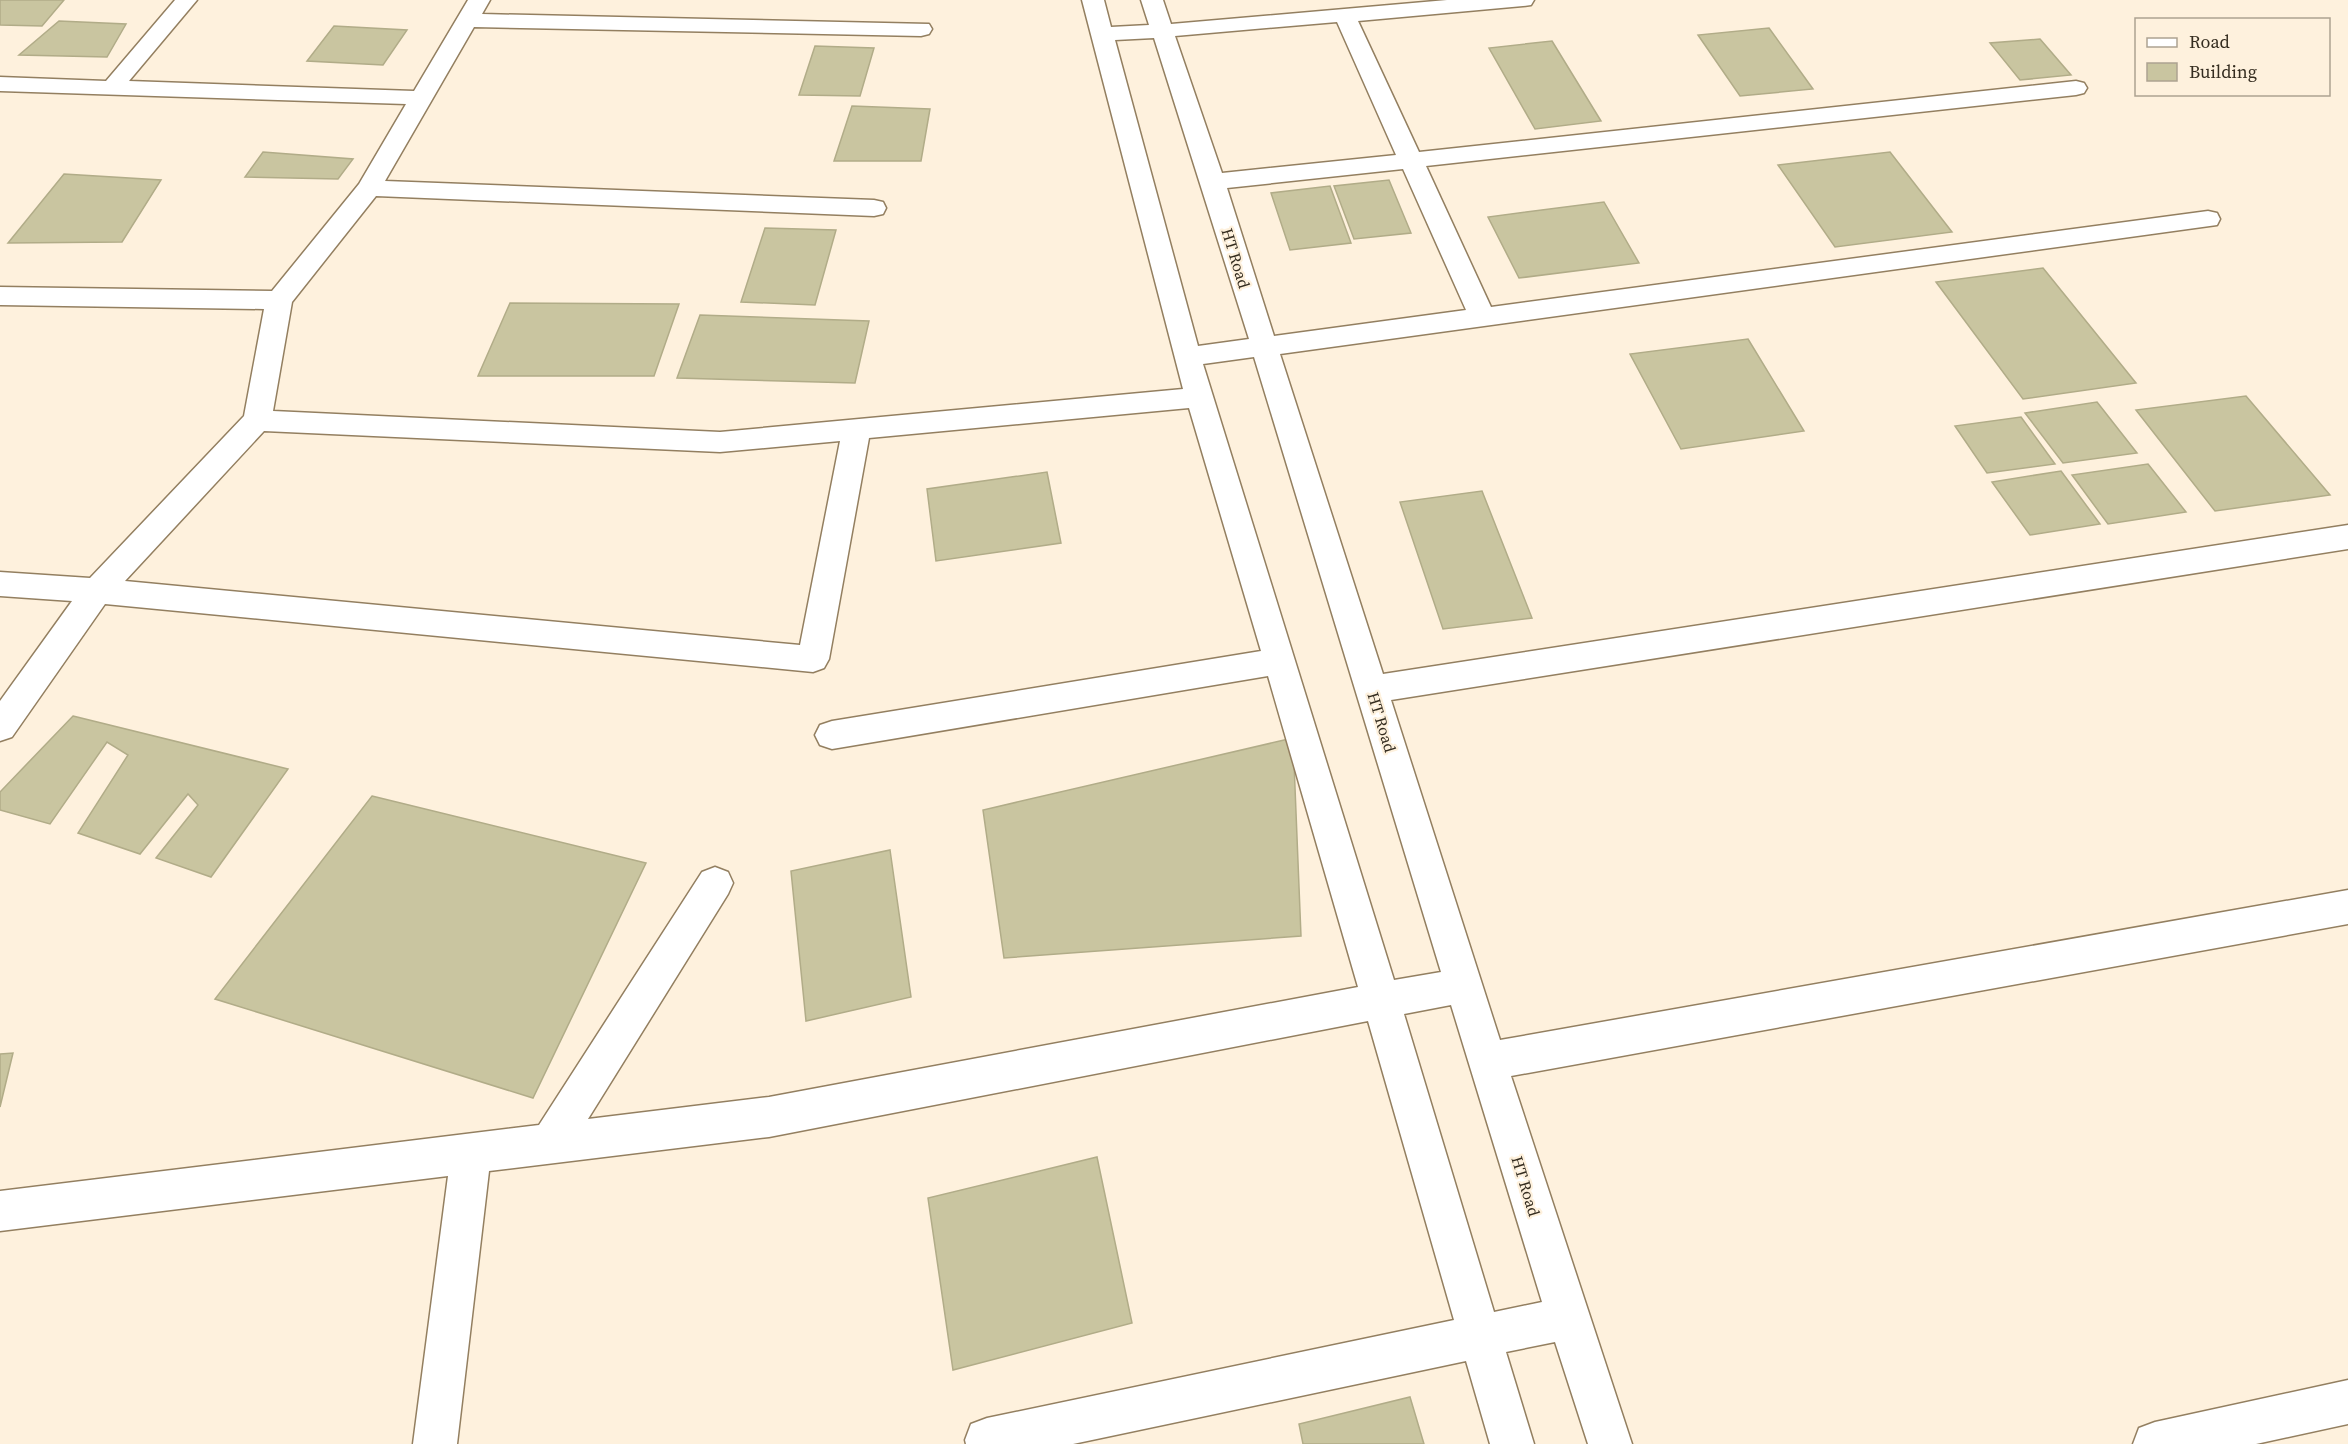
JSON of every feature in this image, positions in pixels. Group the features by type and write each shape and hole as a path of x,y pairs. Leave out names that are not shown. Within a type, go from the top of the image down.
{"street":[{"path":"111,89 186,0"},
{"path":"1093,0 1187,357 1382,1000 1478,1336 1512,1444"},
{"name":"HT Road","path":"1152,0 1213,182 1568,1318 1610,1444"},
{"path":"1101,34 1161,31 1523,0"},
{"path":"0,727 97,591 257,420 279,300 369,188 420,98 475,10 921,29"},
{"path":"1346,15 1482,317"},
{"path":"0,84 420,98"},
{"path":"1213,182 2076,87"},
{"path":"369,188 874,208"},
{"path":"1187,357 2208,219"},
{"path":"0,296 279,300"},
{"path":"257,420 720,442 1199,397"},
{"path":"0,584 97,591 813,659 857,429"},
{"path":"1372,689 2348,537"},
{"path":"832,735 1279,661"},
{"path":"550,1143 715,883"},
{"path":"1488,1061 2348,907"},
{"path":"0,1211 769,1117 1464,985"},
{"path":"435,1444 471,1153"},
{"path":"987,1440 1568,1318"},
{"path":"2155,1444 2348,1402"}],"building":[{"path":"0,0 64,0 42,26 0,25"},
{"path":"59,21 126,24 107,57 19,55"},
{"path":"334,26 407,30 383,65 307,61"},
{"path":"1769,28 1813,89 1740,96 1698,35"},
{"path":"2040,39 2071,75 2020,80 1990,43"},
{"path":"1552,41 1601,121 1535,129 1489,48"},
{"path":"815,46 874,48 860,96 799,95"},
{"path":"852,106 930,109 921,161 834,161"},
{"path":"263,152 353,159 338,179 245,177"},
{"path":"1890,152 1952,232 1835,247 1778,165"},
{"path":"64,174 161,180 122,242 8,243"},
{"path":"1389,180 1411,233 1354,239 1334,186"},
{"path":"1330,186 1351,243 1290,250 1271,193"},
{"path":"1604,202 1639,263 1519,278 1488,217"},
{"path":"765,228 836,230 815,305 741,302"},
{"path":"2043,268 2136,383 2023,399 1936,282"},
{"path":"510,303 679,304 654,376 478,376"},
{"path":"700,315 869,321 855,383 677,378"},
{"path":"1748,339 1804,431 1681,449 1630,354"},
{"path":"2246,396 2330,495 2215,511 2136,410"},
{"path":"2097,402 2137,453 2063,463 2025,413"},
{"path":"2021,417 2055,464 1987,473 1955,426"},
{"path":"2148,464 2186,512 2108,524 2072,475"},
{"path":"2061,471 2100,524 2030,535 1992,482"},
{"path":"1047,472 1061,543 936,561 927,489"},
{"path":"1482,491 1532,618 1443,629 1400,502"},
{"path":"73,716 288,769 211,877 156,858 198,805 188,794 140,854 78,833 128,755 107,742 50,824 0,810 0,792"},
{"path":"1293,738 1301,936 1004,958 983,810"},
{"path":"372,796 646,863 533,1098 215,999"},
{"path":"890,850 911,997 806,1021 791,871"},
{"path":"13,1053 0,1107 0,1054"},
{"path":"1097,1157 1132,1323 953,1370 928,1198"},
{"path":"1410,1397 1424,1444 1303,1444 1299,1424"}]}
